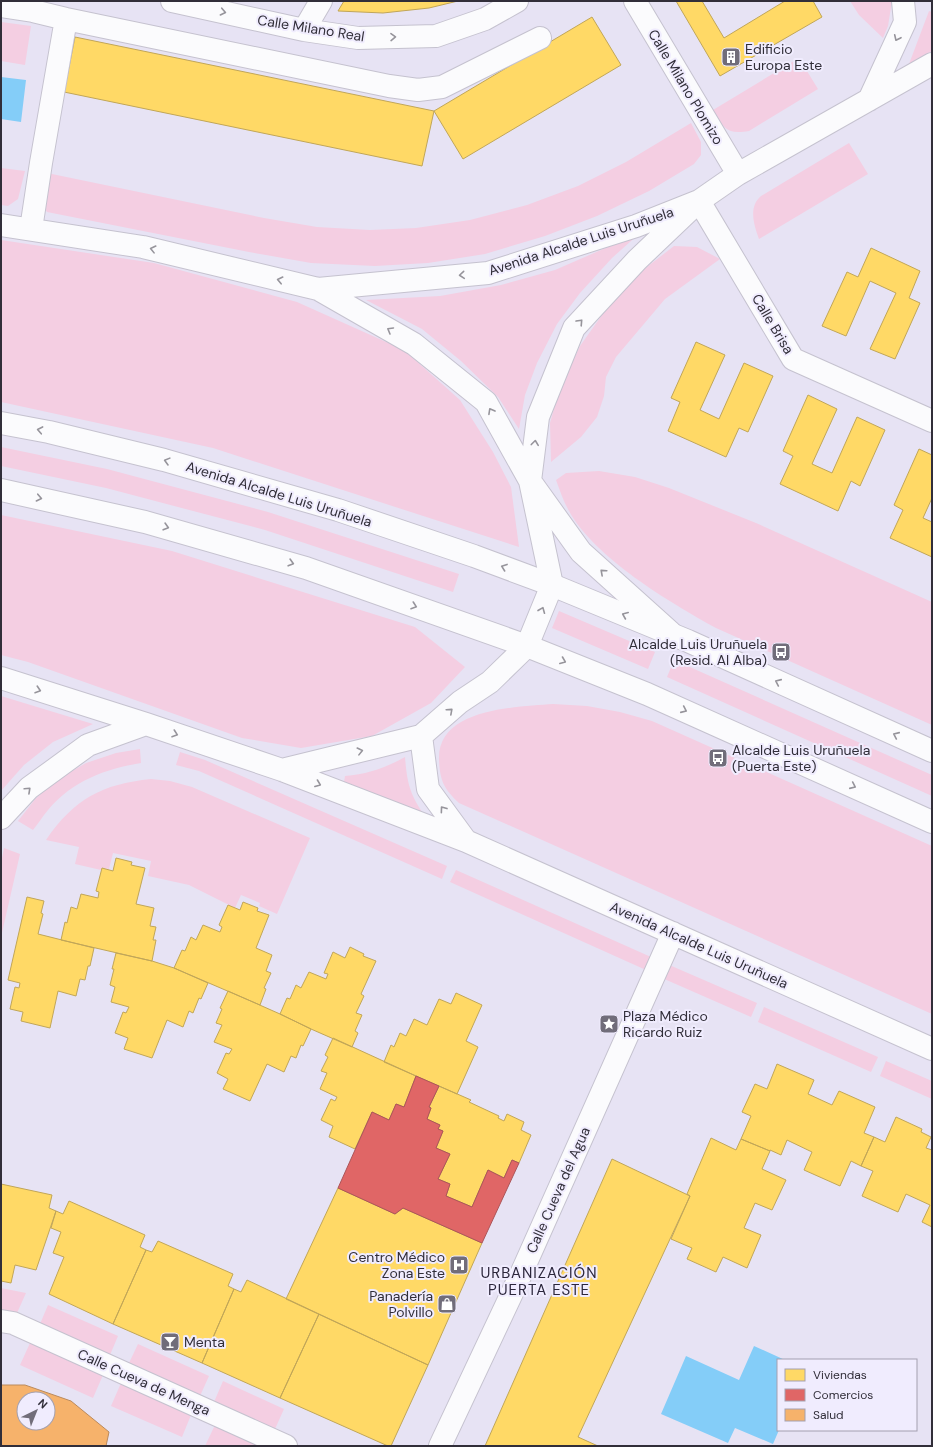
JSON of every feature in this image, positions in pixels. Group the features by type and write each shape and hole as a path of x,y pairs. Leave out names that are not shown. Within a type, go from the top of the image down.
{"street":[{"name":"Calle Milano Real","path":"172,1 304,30 358,38 436,36 484,19 517,1"},
{"path":"304,30 321,1"},
{"name":"Calle Milano Plomizo","path":"635,1 738,174"},
{"path":"868,100 905,22 903,1"},
{"path":"1,6 33,11 381,84 418,90 442,87 540,38"},
{"path":"30,230 66,19"},
{"path":"530,481 538,417 574,328 637,260 699,201 738,174 932,64"},
{"name":"Avenida Alcalde Luis Uruñuela","path":"318,289 488,272 636,226 699,201"},
{"name":"Calle Brisa","path":"699,201 793,359 932,421"},
{"name":"Avenida Alcalde Luis Uruñuela","path":"1,225 143,247 318,289 414,344 486,402 530,481 581,552 674,636"},
{"name":"Avenida Alcalde Luis Uruñuela","path":"1,423 48,432 164,460 338,510 474,556 552,585 674,636 932,751"},
{"name":"Avenida Alcalde Luis Uruñuela","path":"530,481 552,585"},
{"path":"1,490 145,522 306,568 527,646 647,694 932,822"},
{"path":"282,770 421,736 460,702 490,682 527,646 552,585"},
{"name":"Avenida Alcalde Luis Uruñuela","path":"1,678 146,724 282,770 466,841 932,1049"},
{"path":"1,818 28,788 88,745 146,724"},
{"name":"Avenida Alcalde Luis Uruñuela","path":"421,736 428,789 466,841"},
{"name":"Calle Cueva del Agua","path":"440,1446 521,1274 672,933"},
{"name":"Calle Cueva de Menga","path":"1,1321 13,1323 286,1446"}],"shaded area":[{"path":"850,1 892,1 888,26 883,38 859,15"},
{"path":"929,11 932,12 932,51 909,64"},
{"path":"1,22 31,26 25,65 1,61"},
{"path":"799,58 818,89 749,131 736,132 726,129 723,126 713,110"},
{"path":"691,123 701,142 701,155 694,164 649,191 597,216 545,236 485,254 428,263 375,266 311,263 47,212 40,202 47,173 264,218 317,227 370,230 416,228 470,220 527,205 578,186 626,162"},
{"path":"849,143 868,174 759,239 753,216 754,205 757,200 761,196"},
{"path":"1,168 25,171 18,199 8,206 1,205"},
{"path":"640,233 612,258 580,293 557,324 537,363 525,395 519,429 498,397 461,361 422,329 366,300 440,296 501,285 555,270"},
{"path":"1,240 154,263 297,302 404,350 460,400 493,452 511,487 519,547 213,448 1,402"},
{"path":"674,246 697,247 720,259 665,299 616,357 606,377 604,396 597,417 581,437 551,462 550,423 559,391 580,346 607,308 643,270"},
{"path":"1,447 107,469 268,512 459,574 453,592 265,530 106,488 1,466"},
{"path":"599,471 635,477 669,488 756,523 932,602 932,725 716,628 656,592 615,562 596,545 581,528 569,511 556,480 566,473"},
{"path":"1,515 172,551 415,627 465,667 431,703 372,736 301,748 242,738 28,662 1,655"},
{"path":"559,611 655,652 648,669 552,628"},
{"path":"674,660 932,775 932,796 667,677"},
{"path":"1,696 93,724 53,742 24,765 1,791"},
{"path":"553,704 587,706 620,712 652,721 932,846 932,1014 459,803 446,789 440,774 439,760 442,743 451,730 465,720 501,709"},
{"path":"140,749 141,763 102,773 78,784 57,800 33,830 18,821 36,798 58,779 86,763 116,753"},
{"path":"180,752 205,760 447,866 442,879 199,771 176,765"},
{"path":"405,757 409,786 422,812 419,816 344,782 345,776 376,770"},
{"path":"151,779 170,781 192,787 310,838 277,914 259,906 260,903 241,895 235,908 189,885 148,876 151,861 113,853 109,869 102,868 101,870 75,864 79,847 46,840 67,814 91,796 118,785"},
{"path":"4,848 20,854 1,937 1,863"},
{"path":"456,870 651,957 646,970 450,882"},
{"path":"667,964 757,1003 751,1017 662,978"},
{"path":"764,1007 878,1057 871,1072 758,1022"},
{"path":"886,1061 932,1081 932,1099 880,1076"},
{"path":"1,1288 26,1293 17,1313 1,1310"},
{"path":"48,1305 118,1336 110,1355 40,1324"},
{"path":"30,1343 103,1375 93,1398 20,1365"},
{"path":"138,1344 209,1376 200,1396 129,1363"},
{"path":"223,1381 284,1409 275,1429 214,1402"},
{"path":"121,1383 191,1415 182,1437 111,1406"},
{"path":"215,1425 262,1446 205,1446"}],"water":[{"path":"1,77 26,80 21,122 1,119"},
{"path":"754,1346 783,1359 777,1359 777,1431 779,1431 773,1444 735,1428 728,1443 661,1414 686,1356 739,1380"}],"building: Viviendas":[{"path":"344,1 458,1 429,8 383,13 338,11"},
{"name":"Edificio Europa Este","path":"676,1 702,1 724,38 785,1 813,1 822,17 720,76"},
{"path":"592,17 621,65 463,159 434,111"},
{"path":"75,37 434,111 422,166 64,92"},
{"path":"871,248 920,271 909,298 920,303 895,359 870,349 896,293 870,281 846,336 822,326 847,272 858,277"},
{"path":"696,342 725,355 700,410 719,419 744,363 773,376 748,432 739,428 726,457 668,431 680,402 671,398"},
{"path":"808,395 837,409 812,464 832,473 857,417 885,430 860,486 851,481 838,511 780,484 793,456 783,451"},
{"path":"919,449 932,455 932,498 923,518 932,522 932,557 890,538 903,510 894,505"},
{"path":"116,858 132,862 131,865 145,868 136,904 154,908 150,926 156,927 153,940 156,940 152,961 61,940 65,922 67,923 71,907 77,909 81,894 98,898 99,892 96,891 102,868 113,871"},
{"path":"27,897 44,901 41,913 43,914 38,934 94,948 85,980 80,979 76,996 58,991 50,1028 21,1021 23,1012 10,1009 15,987 19,988 20,983 8,980"},
{"path":"243,902 258,908 257,911 269,915 256,948 272,955 266,971 271,973 264,988 266,989 260,1005 174,968 182,950 185,951 191,937 196,940 203,925 220,932 222,927 219,925 228,905 240,910"},
{"path":"350,947 364,954 363,956 376,961 361,994 364,996 356,1013 362,1015 355,1031 358,1033 352,1047 280,1014 287,998 290,999 296,985 301,988 309,972 326,979 328,974 324,973 333,952 345,958"},
{"path":"116,953 152,961 174,968 208,983 201,999 199,998 193,1013 189,1011 183,1027 167,1020 152,1058 124,1049 128,1038 115,1033 123,1012 126,1013 129,1007 111,1002 115,987 110,985"},
{"path":"228,991 311,1029 303,1046 301,1045 296,1058 291,1056 284,1072 267,1064 250,1101 223,1089 228,1079 217,1073 226,1053 229,1054 232,1049 214,1042 222,1025 216,1023 222,1009 220,1008"},
{"path":"456,993 482,1005 466,1041 478,1047 457,1094 384,1062 391,1045 394,1047 400,1033 406,1036 414,1019 427,1025 439,999 451,1004"},
{"path":"333,1038 416,1076 404,1107 396,1104 389,1120 372,1112 355,1149 329,1137 333,1126 321,1120 331,1099 335,1101 337,1097 320,1089 327,1073 321,1071 328,1057 325,1055"},
{"path":"777,1064 814,1080 808,1094 832,1105 839,1091 875,1107 864,1133 874,1137 861,1166 851,1161 840,1186 804,1170 812,1152 787,1140 781,1155 741,1139 751,1116 742,1112 755,1084 767,1089"},
{"path":"439,1086 471,1100 469,1102 499,1116 498,1118 504,1121 507,1114 524,1122 521,1130 531,1135 519,1163 512,1160 504,1178 488,1170 472,1207 446,1196 450,1184 438,1179 450,1154 436,1148 443,1131 438,1129 440,1125 427,1119 431,1108 429,1107"},
{"path":"896,1117 922,1129 921,1132 931,1137 926,1148 932,1150 932,1227 922,1222 930,1205 906,1194 898,1212 862,1196 873,1171 861,1166 874,1137 885,1142"},
{"path":"711,1138 736,1150 741,1139 770,1151 762,1169 786,1180 772,1210 755,1203 744,1228 761,1235 747,1268 723,1257 716,1272 687,1259 692,1248 671,1239 690,1196 687,1194"},
{"path":"612,1159 690,1196 578,1437 598,1446 485,1446"},
{"path":"1,1184 52,1195 49,1208 56,1211 36,1270 15,1265 11,1283 1,1281"},
{"path":"338,1188 395,1214 403,1208 482,1243 428,1365 286,1299"},
{"path":"69,1201 145,1235 140,1247 146,1250 113,1324 49,1294 64,1257 53,1253 61,1232 51,1228 56,1211 63,1214"},
{"path":"158,1241 233,1274 228,1286 234,1289 202,1363 113,1324 146,1250 152,1252"},
{"path":"247,1280 319,1314 280,1398 202,1363 234,1289 241,1292"},
{"path":"319,1314 428,1365 391,1446 280,1398"}],"building: Comercios":[{"path":"416,1076 439,1086 429,1107 431,1108 427,1119 440,1125 438,1129 443,1131 436,1148 450,1154 438,1179 450,1184 446,1196 472,1207 488,1170 504,1178 512,1160 519,1163 482,1243 403,1208 395,1214 338,1188 372,1112 389,1120 396,1104 404,1107"}],"building: Salud":[{"path":"1,1385 25,1385 42,1391 16,1391 16,1431 56,1431 56,1396 71,1401 109,1432 106,1446 1,1446"}],"place":[{"name":"Edificio Europa Este","path":"731,57"},
{"name":"Alcalde Luis Uruñuela (Resid. Al Alba)","path":"781,652"},
{"name":"Alcalde Luis Uruñuela (Puerta Este)","path":"718,758"},
{"name":"Plaza Médico Ricardo Ruiz","path":"609,1024"},
{"name":"Centro Médico Zona Este","path":"459,1265"},
{"name":"Panadería Polvillo","path":"447,1304"},
{"name":"Menta","path":"170,1342"}],"district":[{"name":"URBANIZACIÓN PUERTA ESTE","path":"539,1282"}]}
